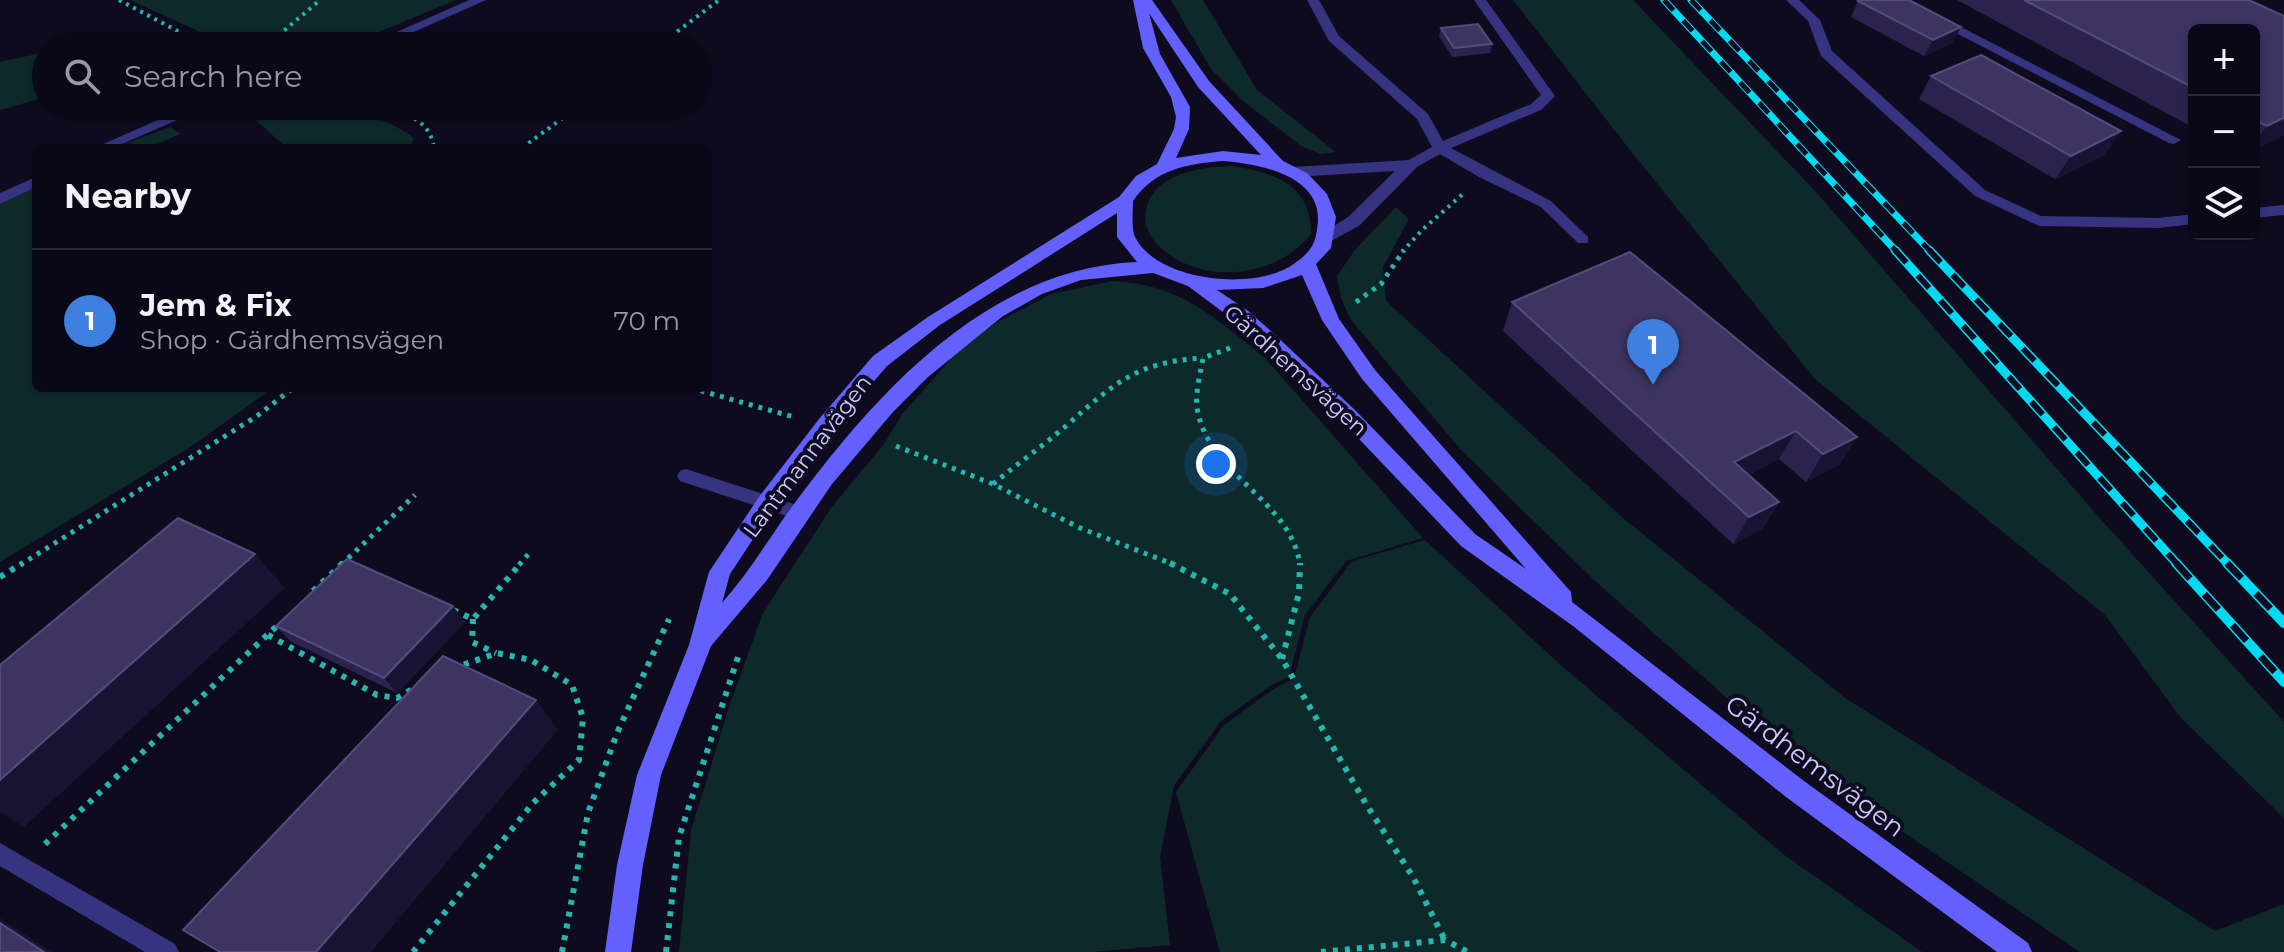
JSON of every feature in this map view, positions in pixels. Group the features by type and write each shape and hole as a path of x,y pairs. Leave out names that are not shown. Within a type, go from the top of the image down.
{"main road":[{"path":"1143,0 1144,28 1154,55 1181,99 1184,115 1180,137 1164,166"},
{"path":"1143,0 1159,16 1203,84 1286,169 1315,191 1323,202 1329,226 1326,239 1307,263 1288,275 1241,286 1189,281 1142,258 1125,236 1122,224 1125,201 1147,175 1182,160 1221,155 1261,160 1286,169"},
{"name":"Lantmannavägen","path":"618,952 630,865 649,775 700,645 720,572 766,503 826,424 880,361 934,321 1125,201"},
{"name":"Gärdhemsvägen","path":"1307,263 1314,292 1385,396 1581,620"},
{"name":"Lantmannavägen","path":"700,645 768,563 799,513 860,435 944,351 985,320 1028,294 1076,275 1115,268 1155,267"},
{"name":"Gärdhemsvägen","path":"1189,281 1241,314 1265,335 1349,416 1468,540 1581,620 1795,789 2019,952"}],"street":[{"path":"1286,169 1410,165"},
{"path":"1326,239 1354,221 1410,165"}],"lane":[{"path":"404,32 480,0"},
{"path":"1313,0 1334,38 1423,117 1440,148 1484,174 1546,204 1583,240"},
{"path":"1410,165 1440,148 1536,107 1548,96 1480,0"},
{"path":"1792,0 1814,20 1826,53 1980,193 2039,221 2158,223 2188,220"},
{"path":"1898,0 2174,140"},
{"path":"111,144 168,120"},
{"path":"0,199 32,183"},
{"path":"2260,212 2284,210"},
{"path":"686,476 799,513"},
{"path":"10,860 167,952"}],"path":[{"path":"119,0 180,32"},
{"path":"126,3 132,0"},
{"path":"282,32 320,0"},
{"path":"677,32 719,0"},
{"path":"418,120 428,125 434,133 434,144"},
{"path":"527,144 560,120"},
{"path":"993,484 1057,434 1096,397 1134,372 1172,360 1203,358"},
{"path":"0,577 257,416 288,392"},
{"path":"706,392 826,424"},
{"path":"860,435 906,449 993,484 1080,528 1176,565 1230,594 1282,659 1366,804 1413,877 1445,940"},
{"path":"310,594 415,495"},
{"path":"413,952 533,803 579,760 583,718 572,685 531,660 497,653 472,642 473,619 532,550"},
{"path":"341,564 356,570"},
{"path":"444,607 473,619"},
{"path":"10,860 289,615"},
{"path":"268,635 377,695 397,698 420,685"},
{"path":"666,952 679,837 744,640"},
{"path":"443,671 497,653"},
{"path":"1321,952 1445,940 1468,952"}],"green space":[{"path":"130,0 456,0 379,32 200,32"},
{"path":"1171,0 1203,0 1257,90 1336,152 1321,154 1301,146 1242,100 1211,69"},
{"path":"1513,0 1633,0 1816,192 2104,523 2284,722 2284,818 2181,718 2105,615 1815,379"},
{"path":"32,55 32,101 0,110 0,62"},
{"path":"256,120 380,120 414,138 412,144 282,144"},
{"path":"171,127 180,134 157,144 124,144"},
{"path":"1232,166 1262,172 1288,184 1305,204 1311,234 1278,261 1236,272 1215,272 1174,258 1157,244 1147,229 1145,215 1150,198 1168,180 1180,175 1206,168"},
{"path":"32,187 32,392 267,392 192,446 0,562 0,203"},
{"path":"1396,207 1409,219 1383,267 1386,301 1623,518 1845,698 2215,931 2284,904 2284,952 2080,952 1891,824 1727,698 1594,580 1461,450 1351,320 1341,298 1337,276 1354,251"},
{"path":"1113,281 1158,289 1195,305 1264,357 1423,538 1346,561 1305,615 1289,677 1270,686 1221,721 1174,786 1160,857 1170,945 1092,952 679,952 691,830 730,704 763,613 831,508 884,444 903,413 958,351 994,324 1051,294"},
{"path":"1425,540 1564,668 1783,854 1922,952 1220,952 1176,792 1224,725 1275,688 1294,679 1310,617 1352,561"}],"building":[{"path":"1860,0 1909,0 1961,27 1933,40"},
{"path":"2024,0 2249,0 2284,16 2284,118 2267,126 2260,123 2260,24 2188,24 2188,85"},
{"path":"1478,24 1492,44 1454,48 1441,28"},
{"path":"1981,55 2121,131 2071,156 1931,76"},
{"path":"1630,252 1857,437 1823,454 1796,431 1734,462 1779,502 1749,517 1512,302"},
{"path":"178,518 255,554 0,780 0,665"},
{"path":"347,559 453,606 384,678 276,626"},
{"path":"443,656 536,700 316,952 220,952 183,930"},
{"path":"0,923 44,952 0,952"}],"railway":[{"path":"1664,0 1897,252"},
{"path":"1691,0 1931,252"},
{"path":"1895,250 2178,565"},
{"path":"1929,250 2229,565"},
{"path":"2176,563 2284,682"},
{"path":"2227,563 2284,623"}],"place":[{"name":"Jem & Fix","path":"1653,385"}]}
